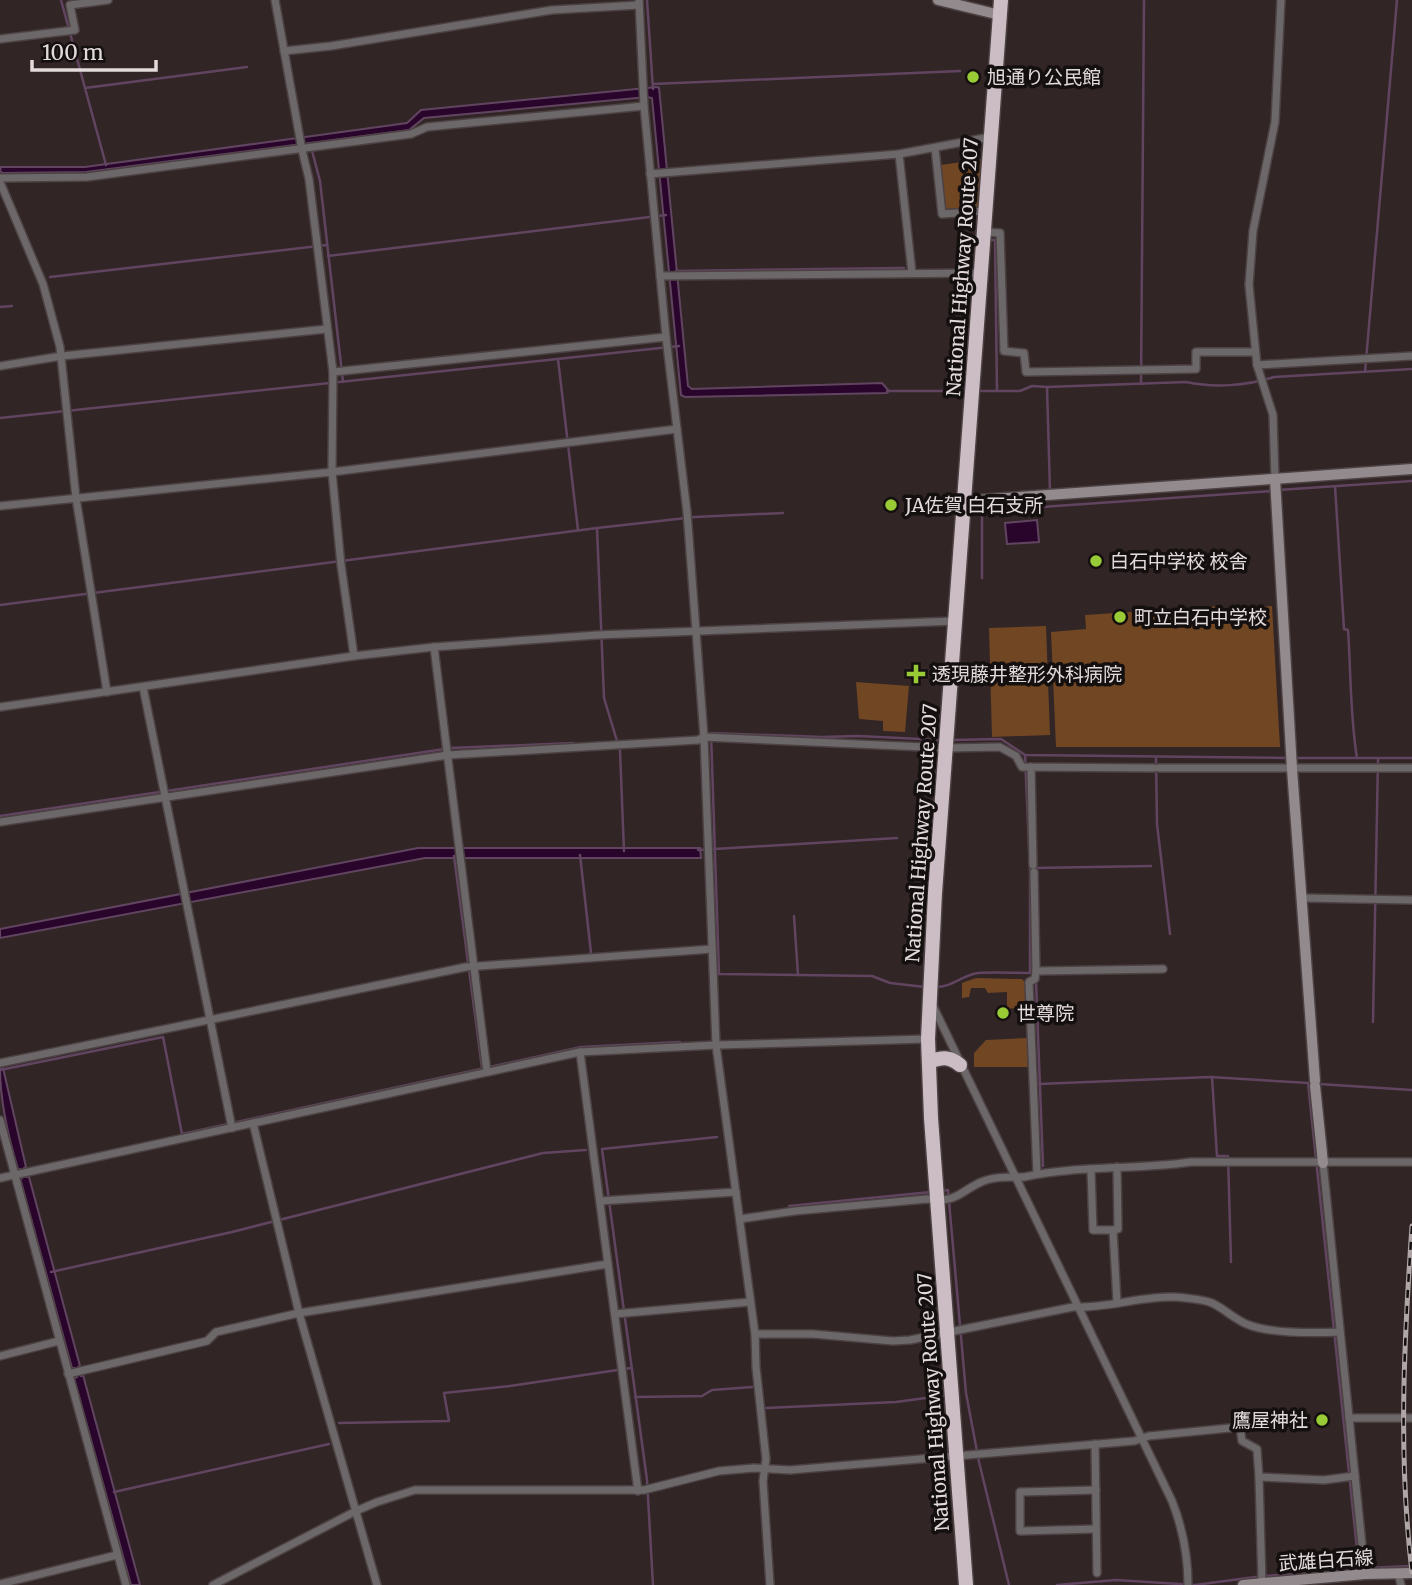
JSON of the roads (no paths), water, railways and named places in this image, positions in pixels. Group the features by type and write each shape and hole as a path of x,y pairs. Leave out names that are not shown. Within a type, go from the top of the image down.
{"highway":[{"name":"National Highway Route 207","path":"966,1585 951,1397 956,1332 929,1062 929,990 1001,7"},
{"path":"929,1062 951,1058 960,1065"}],"street":[{"path":"0,39 75,30 70,5 108,0"},
{"path":"275,0 305,146 327,329 337,376 332,472 340,562 355,656"},
{"path":"938,0 1001,7"},
{"path":"1281,0 1275,122 1253,232 1249,285 1257,365 1273,415 1275,486 1319,1163 1349,1418 1351,1476 1365,1570"},
{"path":"284,51 331,46 552,10 639,3 644,106 654,173 655,217 664,276 667,344 687,518 695,631 709,738 708,850 716,1045 755,1334 766,1459 763,1482 770,1585"},
{"path":"107,692 76,498 62,356 43,284 0,180 87,177 411,134 427,127 644,106"},
{"path":"654,173 899,154 991,137"},
{"path":"935,148 942,214 986,211"},
{"path":"899,154 912,273"},
{"path":"984,237 1000,233 1004,351 1024,353 1026,372 1196,369 1196,352 1255,352"},
{"path":"664,276 981,273"},
{"path":"0,366 62,356 327,329"},
{"path":"337,376 667,344"},
{"path":"1257,365 1412,356"},
{"path":"0,506 332,472 677,429"},
{"path":"964,501 1275,486 1412,469"},
{"path":"0,707 434,647 600,635 955,621"},
{"path":"434,647 461,861 471,967 487,1069"},
{"path":"143,687 231,1124"},
{"path":"0,821 165,793 447,751 619,745 709,738 947,743 1000,747 1016,756 1027,767 1034,868 1036,971 1035,979 1029,982 1037,1174"},
{"path":"1027,767 1157,768 1292,762 1378,769 1412,768"},
{"path":"1303,898 1412,900"},
{"path":"1,1063 471,967 712,949"},
{"path":"1036,971 1164,969"},
{"path":"929,990 960,1065 1079,1307 1181,1524 1187,1549 1188,1583"},
{"path":"0,1178 231,1124 253,1123 487,1069 580,1052 716,1045 928,1040"},
{"path":"580,1052 606,1200 608,1264 621,1313 622,1370 644,1490"},
{"path":"0,1120 20,1173 59,1341 74,1373 126,1585"},
{"path":"253,1123 299,1313 377,1585"},
{"path":"740,1219 942,1197 980,1182 1009,1176 1160,1166 1191,1161 1412,1162"},
{"path":"1091,1170 1093,1230 1114,1230 1118,1229 1117,1167"},
{"path":"606,1200 736,1192"},
{"path":"1114,1230 1116,1302"},
{"path":"74,1373 207,1342 216,1332 299,1313 608,1264"},
{"path":"755,1334 813,1334 893,1341 956,1332 1079,1307 1182,1298 1211,1303 1237,1320 1252,1326 1337,1332"},
{"path":"621,1313 750,1302"},
{"path":"0,1356 59,1341"},
{"path":"1349,1418 1412,1418"},
{"path":"213,1585 356,1511 415,1490 644,1490 719,1471 790,1470 1134,1441 1240,1427 1242,1441 1257,1449 1263,1580"},
{"path":"1095,1444 1097,1573"},
{"path":"1259,1477 1324,1480 1351,1476"},
{"path":"1096,1490 1020,1492 1020,1531 1096,1529"},
{"path":"0,1584 117,1555"},
{"name":"武雄白石線","path":"1243,1585 1263,1580 1310,1582 1365,1570 1399,1579 1412,1573"}],"waterway":[{"path":"61,0 106,165"},
{"path":"647,0 653,89"},
{"path":"1141,384 1144,0"},
{"path":"1365,372 1397,0"},
{"path":"85,88 247,67"},
{"path":"653,84 960,71"},
{"path":"311,147 320,181 343,382"},
{"path":"328,256 666,215"},
{"path":"961,241 979,240"},
{"path":"989,240 995,240 997,391"},
{"path":"50,277 327,245"},
{"path":"676,271 904,268"},
{"path":"0,307 12,306"},
{"path":"0,418 679,346"},
{"path":"558,359 578,530"},
{"path":"1050,492 1047,387 1186,382 1230,385 1274,377 1412,369"},
{"path":"978,391 1020,391 1032,386 1047,387"},
{"path":"887,391 968,391"},
{"path":"1278,490 1412,481"},
{"path":"1335,486 1344,629 1348,630 1357,758"},
{"path":"982,578 982,511 1272,491"},
{"path":"0,605 597,528 695,517 783,513"},
{"path":"597,528 604,698 620,751 624,851"},
{"path":"925,987 890,983 872,976 719,974 711,733 941,740"},
{"path":"951,740 1001,739 1025,755 1290,758"},
{"path":"0,816 451,748 573,743"},
{"path":"935,987 946,986 978,973 1030,973 1030,868 1025,755"},
{"path":"1156,758 1157,824 1170,934"},
{"path":"1296,758 1412,758"},
{"path":"1373,1022 1378,759"},
{"path":"698,850 897,838"},
{"path":"580,855 591,953"},
{"path":"454,856 482,1068"},
{"path":"1033,868 1151,866"},
{"path":"794,916 798,975"},
{"path":"1036,982 1043,1166"},
{"path":"0,1070 163,1037 182,1134 581,1047 680,1042"},
{"path":"1039,1084 1210,1077 1309,1083"},
{"path":"1212,1077 1217,1156 1228,1156 1231,1262"},
{"path":"1308,1083 1359,1568"},
{"path":"1319,1084 1412,1090"},
{"path":"653,1585 647,1480 602,1149 717,1137"},
{"path":"51,1272 232,1232 543,1153 586,1150"},
{"path":"942,1191 948,1190 966,1393 979,1462 1009,1585"},
{"path":"789,1206 931,1192"},
{"path":"339,1423 449,1421 444,1393 631,1368"},
{"path":"635,1397 702,1396 712,1390 752,1387"},
{"path":"766,1408 896,1402 948,1395"},
{"path":"114,1492 329,1444"},
{"path":"1366,1568 1412,1566"},
{"path":"1057,1585 1116,1580 1195,1585 1263,1576 1332,1572"}],"railway":[{"path":"1412,1226 1405,1356 1404,1442 1412,1572"}],"place":[{"name":"旭通り公民館","path":"973,77"},
{"name":"JA佐賀 白石支所","path":"891,505"},
{"name":"白石中学校 校舎","path":"1096,561"},
{"name":"町立白石中学校","path":"1120,617"},
{"name":"透現藤井整形外科病院","path":"916,674"},
{"name":"世尊院","path":"1003,1013"},
{"name":"鷹屋神社","path":"1322,1420"}]}
